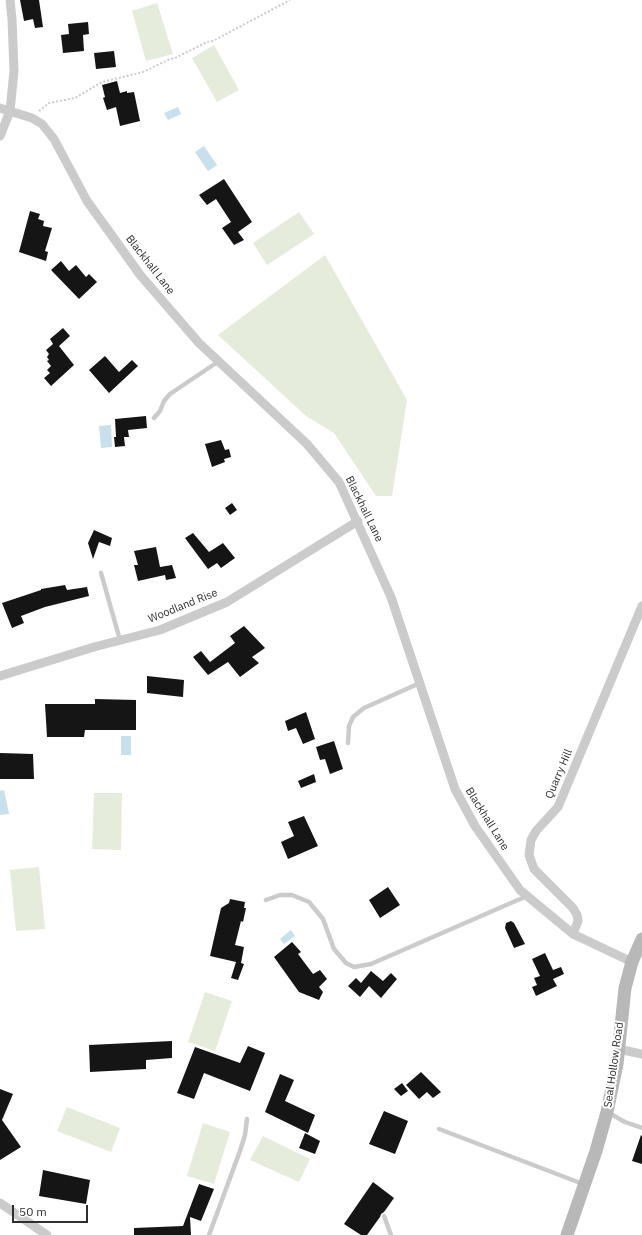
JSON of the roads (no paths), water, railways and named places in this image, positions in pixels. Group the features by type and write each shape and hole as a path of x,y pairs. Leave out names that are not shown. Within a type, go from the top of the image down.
{"main road":[{"name":"Seal Hollow Road","path":"566,1235 584,1185 607,1112 613,1087 625,988 632,962 642,940"}],"street":[{"path":"0,136 10,111 14,71 10,0"},
{"name":"Blackhall Lane","path":"0,108 32,118 42,124 54,139 87,201 141,276 199,343 307,444 339,482 358,521 391,597 455,789 475,826 520,890 573,934 632,962"},
{"name":"Woodland Rise","path":"0,676 120,640 160,630 227,602 358,521"},
{"name":"Quarry Hill","path":"573,934 578,921 577,915 573,908 534,869 529,855 531,840 536,831 558,807 642,606"},
{"path":"618,1049 642,1054"},
{"path":"0,1203 48,1235"}],"lane":[{"path":"154,418 170,394 219,361"},
{"path":"101,573 120,640"},
{"path":"348,742 349,726 353,717 364,708 420,683"},
{"path":"266,900 280,895 292,895 309,902 323,919 334,949 346,963 354,967 371,964 527,896"},
{"path":"607,1112 625,1122 642,1128"},
{"path":"209,1235 240,1151 245,1135 247,1118"},
{"path":"439,1129 584,1185"},
{"path":"384,1216 391,1235"}],"water":[{"path":"178,107 181,114 168,120 164,113"},
{"path":"204,146 217,165 208,171 195,152"},
{"path":"111,425 112,447 101,448 99,426"},
{"path":"121,736 131,736 131,755 121,755"},
{"path":"4,790 9,814 0,815 0,791"},
{"path":"291,930 295,936 284,944 280,939"}]}
